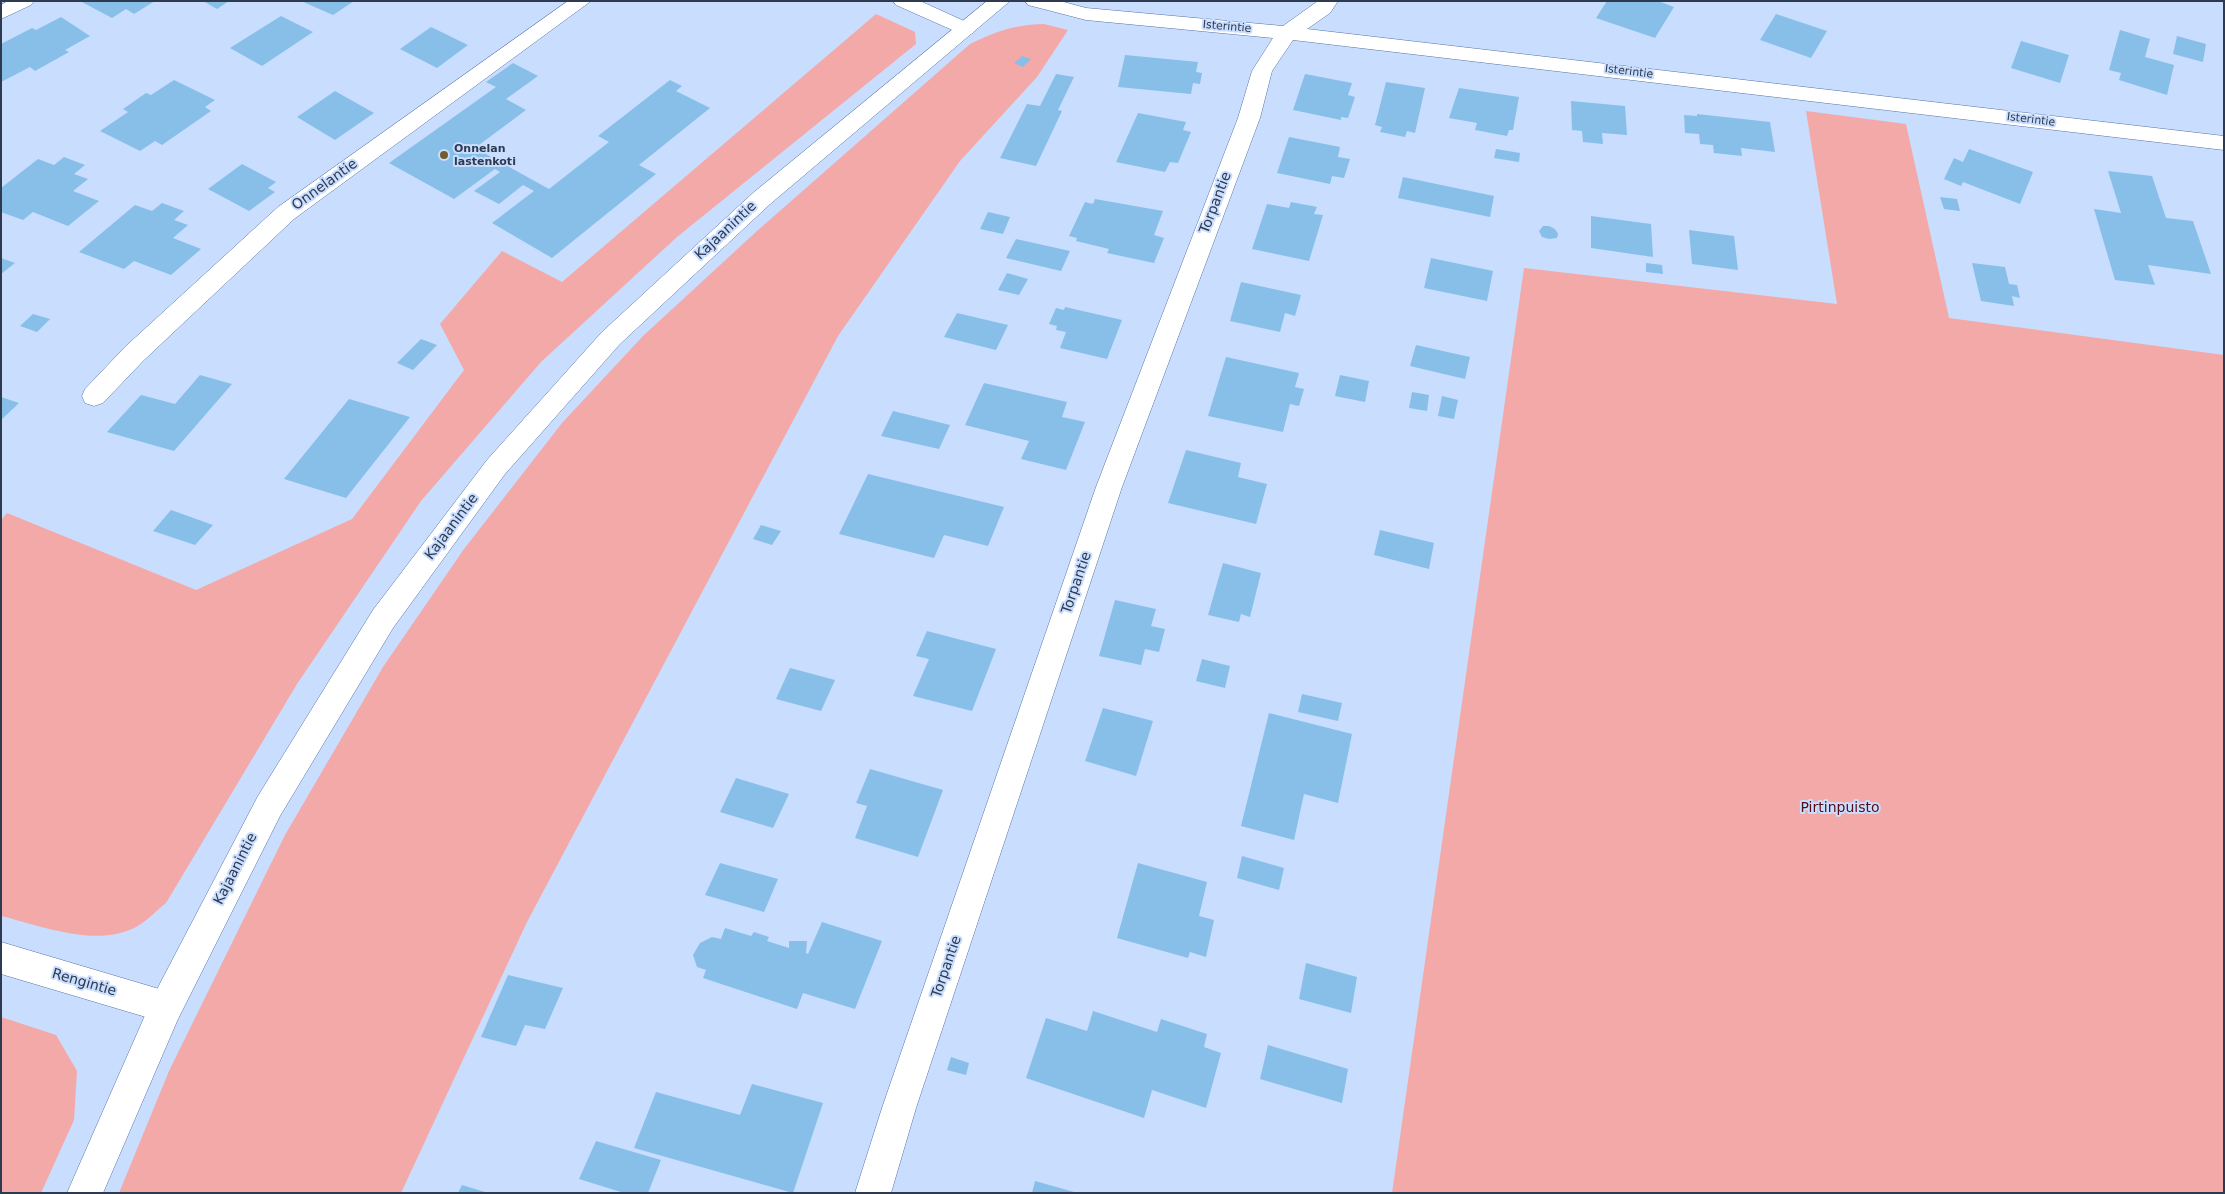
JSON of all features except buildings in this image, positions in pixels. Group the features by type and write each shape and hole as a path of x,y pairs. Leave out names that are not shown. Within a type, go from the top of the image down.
{"street":[{"path":"1,14 24,1"},
{"name":"Onnelantie","path":"94,396 134,354 286,213 581,1"},
{"path":"904,1 966,29"},
{"name":"Kajaanintie","path":"85,1193 166,1007 274,797 383,619 496,467 610,338 760,199 1000,1"},
{"name":"Isterintie","path":"1036,1 1086,14 1287,33 1854,98 2224,143"},
{"name":"Torpantie","path":"874,1193 900,1108 1109,487 1248,118 1262,71 1287,33 1323,9 1328,1"},
{"name":"Rengintie","path":"1,958 166,1007"}],"green space":[{"path":"876,14 915,32 916,44 677,237 541,362 421,501 297,684 166,903 136,927 104,936 69,933 1,916 1,520 7,513 196,590 352,519 464,370 440,324 502,251 562,282"},
{"path":"1044,24 1068,30 1037,77 960,161 838,336 527,922 401,1193 119,1193 169,1071 285,835 383,667 464,549 562,423 643,336 757,231 970,44 1006,30"},
{"name":"Pirtinpuisto","path":"1806,111 1906,124 1949,318 2224,355 2224,1193 1392,1193 1524,268 1837,304"},
{"path":"1,1017 56,1035 77,1071 74,1120 41,1193 1,1193"}],"place":[{"name":"Onnelan lastenkoti","path":"444,155"}]}
